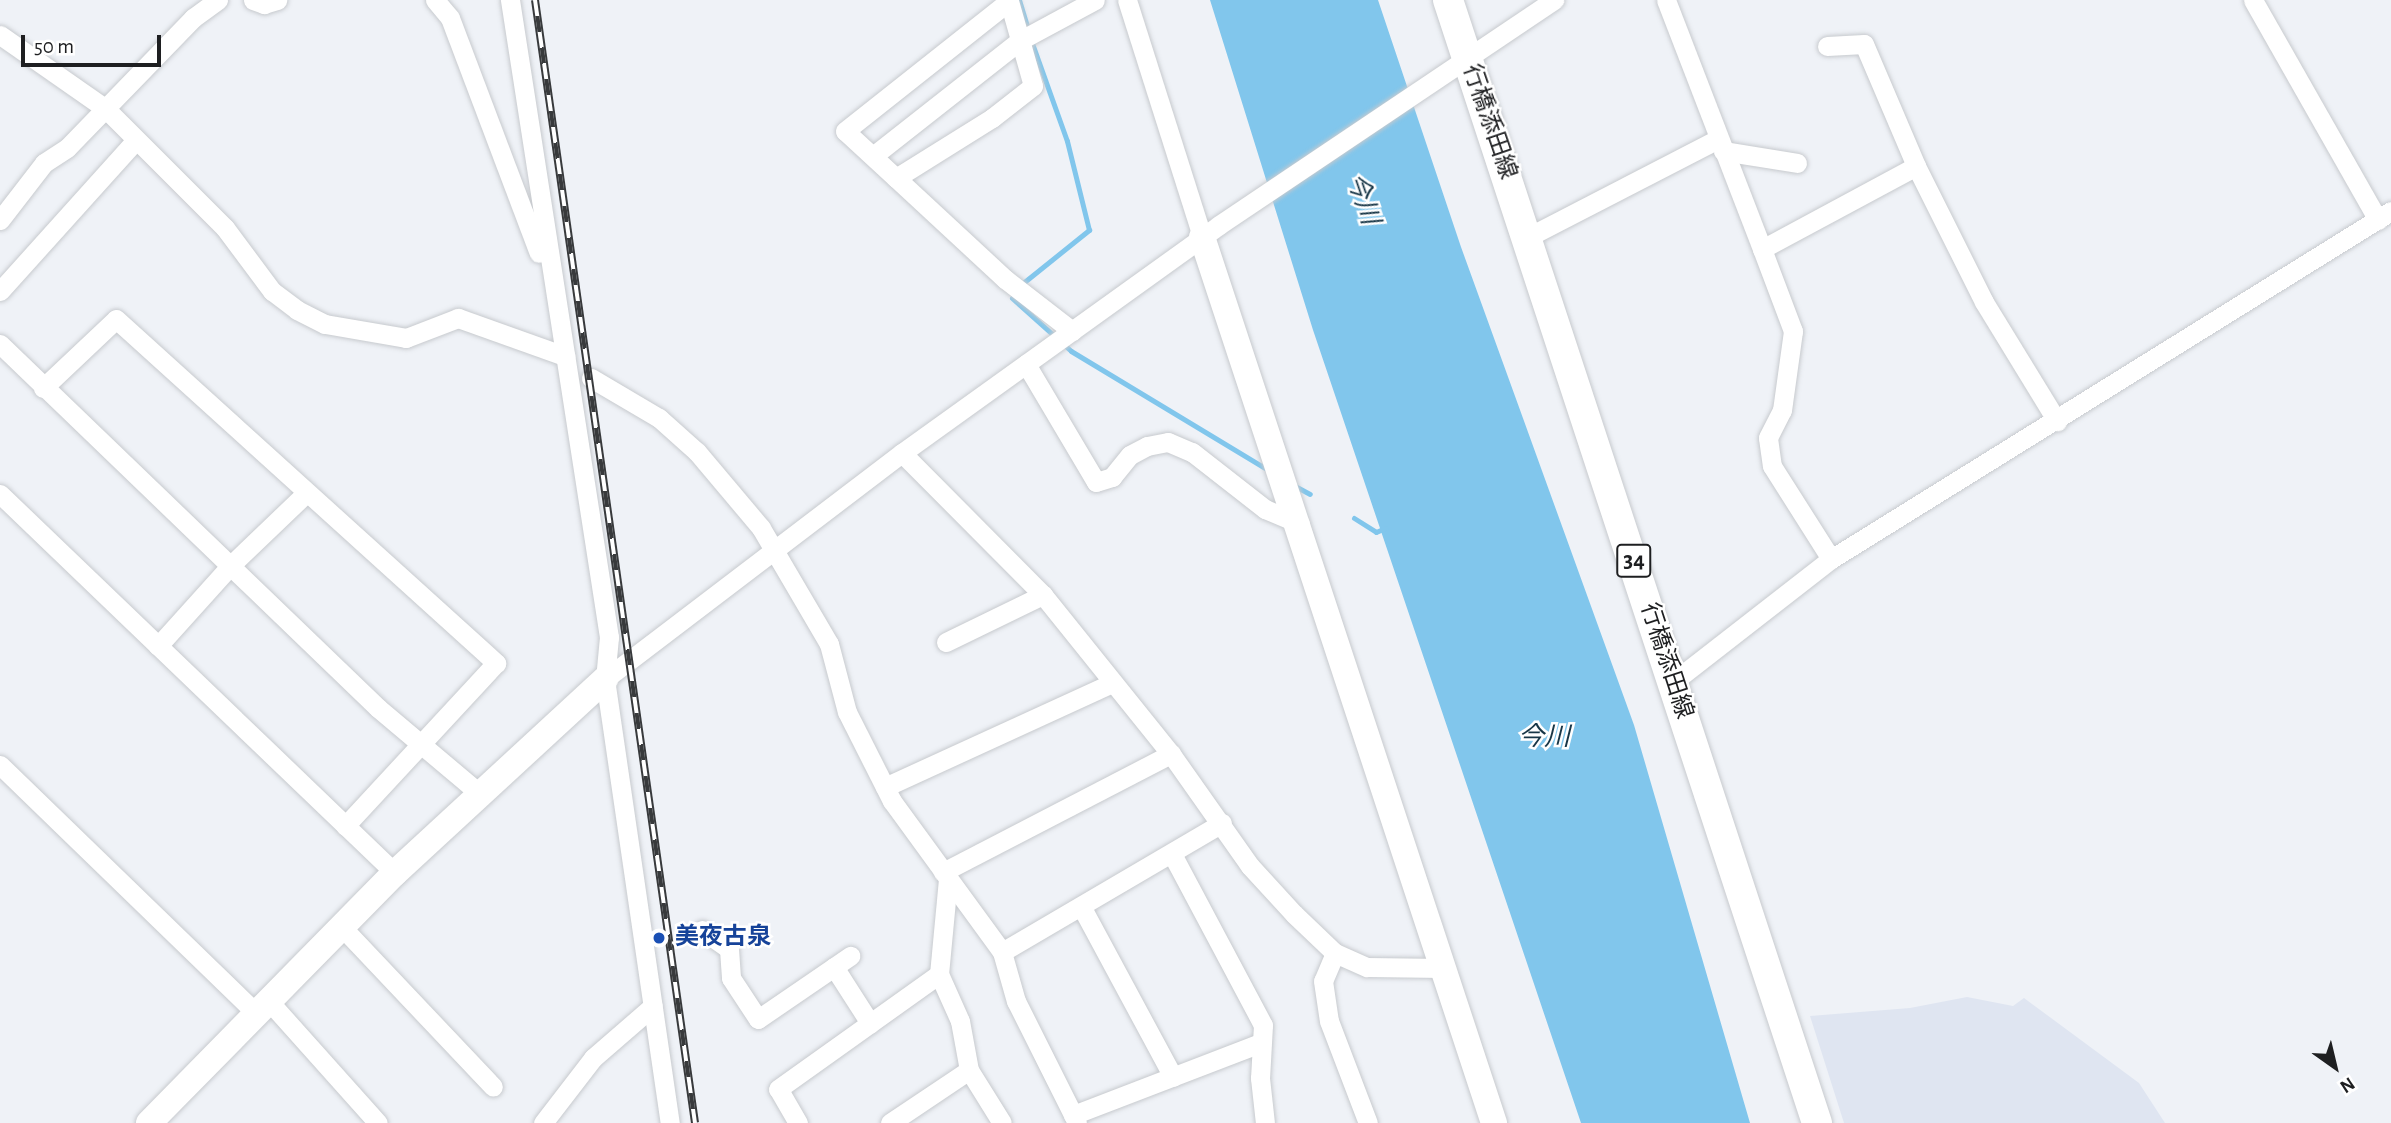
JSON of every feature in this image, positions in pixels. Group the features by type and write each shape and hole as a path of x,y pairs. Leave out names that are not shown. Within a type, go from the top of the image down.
{"main road":[{"name":"行橋添田線","path":"1448,0 1461,61 1528,237 1817,1123"}],"street":[{"path":"0,220 44,163 67,148 193,18 218,0"},
{"path":"253,0 264,4 277,0"},
{"path":"435,0 450,18 551,284"},
{"path":"510,0 551,284 565,356 609,637 605,679 670,1123"},
{"path":"873,156 1019,41 1095,0"},
{"path":"1127,0 1210,231 1279,460 1494,1123"},
{"path":"149,1123 261,1005 395,873 605,679 902,453 1210,231 1553,0"},
{"path":"1666,0 1793,331 1782,410 1768,438 1772,466 1831,559"},
{"path":"1674,682 1831,559 2385,215 2253,0"},
{"path":"896,178 992,118 1033,86 1009,1 845,131 1005,279 1070,332"},
{"path":"0,35 106,108 135,141 180,181 225,229 272,291 297,310 325,324 406,338 458,318 565,356"},
{"path":"1827,46 1864,44 1916,166 1984,302 2057,421"},
{"path":"0,291 135,141"},
{"path":"1528,237 1720,145 1797,163"},
{"path":"1762,249 1916,166"},
{"path":"43,388 116,319 496,663 345,826"},
{"path":"0,344 378,708 422,742 479,793"},
{"path":"1026,364 1096,482 1112,477 1138,450 1168,442 1192,452 1265,509 1299,520"},
{"path":"590,379 659,418 697,452 776,551 829,644 847,712 886,787 945,876 1002,952 1016,1001 1075,1119 1261,1043"},
{"path":"902,453 1043,595 1171,754 1260,878 1335,953 1367,967 1444,968"},
{"path":"158,646 230,566 306,493"},
{"path":"0,494 395,873"},
{"path":"946,642 1043,595"},
{"path":"886,787 1112,683"},
{"path":"945,876 1171,754"},
{"path":"0,765 261,1005 378,1123"},
{"path":"1002,952 1222,823"},
{"path":"1172,854 1263,1025 1261,1043 1265,1123"},
{"path":"945,876 939,974 960,1021 970,1070 1002,1123"},
{"path":"1081,906 1173,1077"},
{"path":"341,926 494,1087"},
{"path":"702,930 729,949 731,978 758,1019 842,961 870,1023"},
{"path":"1335,953 1323,981 1329,1021 1368,1123"},
{"path":"798,1123 778,1089 939,974"},
{"path":"543,1123 593,1058 653,1006"},
{"path":"890,1123 970,1070"}],"shaded area":[{"path":"1967,997 2013,1006 2024,998 2139,1083 2165,1123 1844,1123 1810,1016 1910,1008"}],"water":[{"name":"今川","path":"1210,0 1378,0 1461,247 1634,725 1750,1123 1581,1123 1313,330"}],"waterway":[{"path":"1019,0 1027,26"},
{"path":"1023,283 1089,230 1067,141 1032,43"},
{"path":"1012,298 1071,351 1270,471"},
{"path":"1293,485 1310,494"},
{"path":"1354,518 1376,532 1385,528"}],"railway":[{"path":"535,0 695,1123"}],"place":[{"name":"美夜古泉","path":"659,938"}]}
